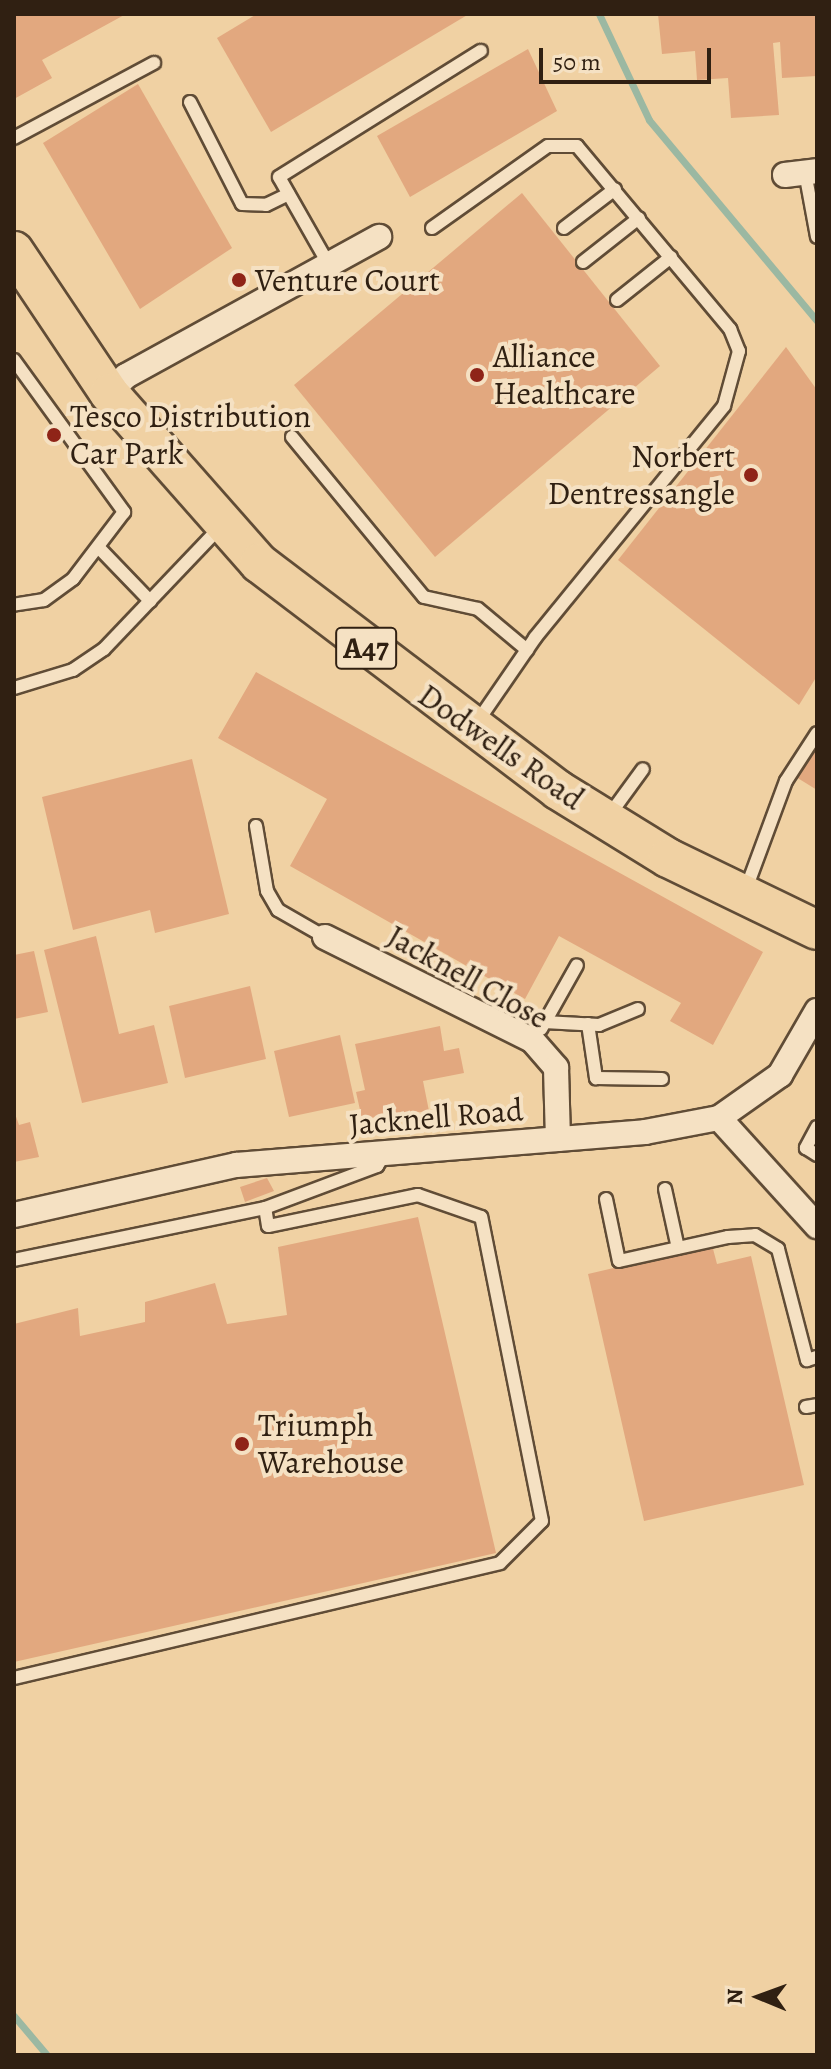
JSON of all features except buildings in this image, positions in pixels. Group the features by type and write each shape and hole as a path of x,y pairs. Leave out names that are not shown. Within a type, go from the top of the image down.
{"main road":[{"name":"Dodwells Road","path":"14,251 109,393 259,563 472,729 606,820 743,896 817,930"}],"street":[{"path":"109,393 126,376 379,237"},
{"name":"Jacknell Close","path":"325,937 538,1032 556,1068 558,1139"},
{"name":"Jacknell Road","path":"14,1215 236,1165 558,1139 719,1118 780,1075 817,1011"},
{"path":"719,1118 817,1226"}],"lane":[{"path":"329,265 279,177 481,51"},
{"path":"14,138 154,63"},
{"path":"190,102 242,204 266,205 289,194"},
{"path":"432,228 548,146 577,146 730,329 739,351 731,393 527,650 472,729"},
{"path":"802,173 817,237"},
{"path":"564,228 615,189"},
{"path":"583,262 639,218"},
{"path":"617,300 671,257"},
{"path":"14,360 124,512 101,550 44,600 14,605"},
{"path":"292,437 424,597 478,609 527,650"},
{"path":"14,688 73,670 150,601 223,524"},
{"path":"101,550 150,601"},
{"path":"743,896 786,781 817,733"},
{"path":"606,820 643,769"},
{"path":"256,826 267,891 278,910 325,937"},
{"path":"538,1032 577,965"},
{"path":"538,1032 588,1024 638,1009"},
{"path":"588,1024 596,1078 662,1079"},
{"path":"817,1127 806,1148 817,1155"},
{"path":"14,1260 265,1208 377,1166 385,1153"},
{"path":"665,1189 678,1248"},
{"path":"14,1678 500,1563 542,1521 481,1217 418,1195 268,1226 265,1208"},
{"path":"606,1199 619,1261 755,1235 778,1249 807,1360 817,1357"}],"waterway":[{"path":"599,14 649,120 817,321"},
{"path":"14,2016 47,2055"}],"place":[{"name":"Venture Court","path":"239,280"},
{"name":"Alliance Healthcare","path":"477,375"},
{"name":"Tesco Distribution Car Park","path":"54,435"},
{"name":"Norbert Dentressangle","path":"751,475"},
{"name":"Triumph Warehouse","path":"242,1444"}]}
